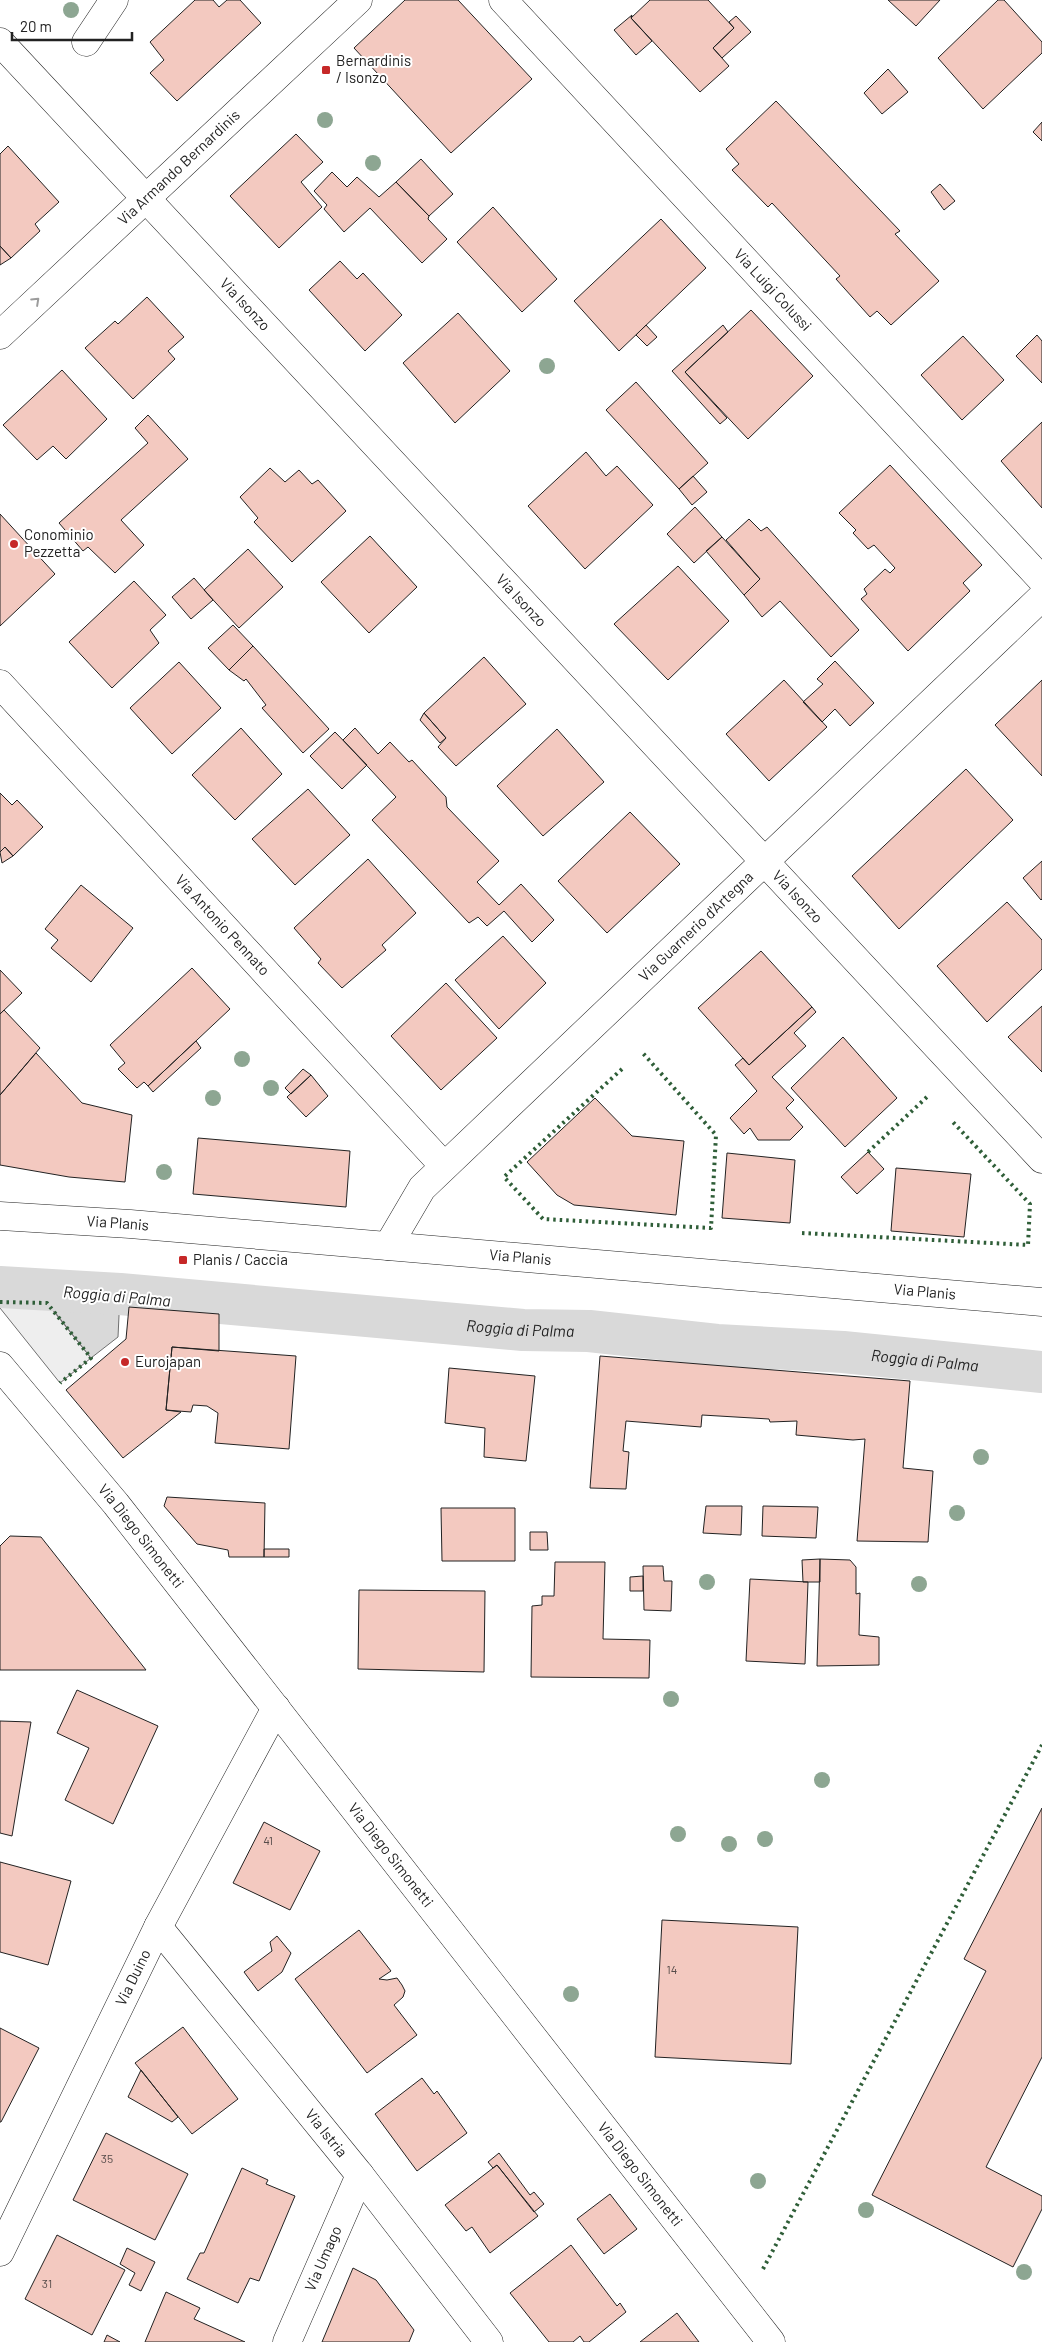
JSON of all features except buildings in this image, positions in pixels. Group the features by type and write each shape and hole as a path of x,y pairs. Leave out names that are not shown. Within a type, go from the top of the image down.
{"street":[{"path":"86,42 114,0"},
{"name":"Via Armando Bernardinis","path":"0,335 358,0"},
{"name":"Via Luigi Colussi","path":"503,0 1042,580"},
{"name":"Via Isonzo","path":"0,42 1042,1159"},
{"name":"Via Guarnerio d'Artegna","path":"388,1246 422,1188 444,1166 1042,597"},
{"name":"Via Antonio Pennato","path":"0,684 444,1166"},
{"name":"Via Planis","path":"1,1217 130,1224 1042,1302"},
{"name":"Via Diego Simonetti","path":"2,1367 116,1504 770,2342"},
{"name":"Via Duino","path":"0,2252 158,1927 276,1708"},
{"name":"Via Istria","path":"158,1927 360,2175 490,2342"},
{"name":"Via Umago","path":"287,2342 360,2175"}],"shaded area":[{"path":"0,1302 47,1303 91,1358 60,1383 0,1308"}],"water":[{"path":"36,1288 120,1294 118,1337 91,1358"}],"waterway":[{"name":"Roggia di Palma","path":"0,1287 120,1294 523,1330 589,1331 717,1345 843,1352 1042,1372"}],"hedge":[{"path":"622,1069 504,1177 543,1219 711,1228 716,1135 641,1051"},
{"path":"868,1152 928,1096"},
{"path":"802,1233 1028,1245 1030,1204 952,1121"},
{"path":"0,1302 47,1303 91,1358 60,1383"},
{"path":"763,2269 1042,1745"}],"place":[{"name":"Bernardinis / Isonzo","path":"326,70"},
{"name":"Conominio Pezzetta","path":"14,544"},
{"name":"Planis / Caccia","path":"183,1260"},
{"name":"Eurojapan","path":"125,1362"}]}
